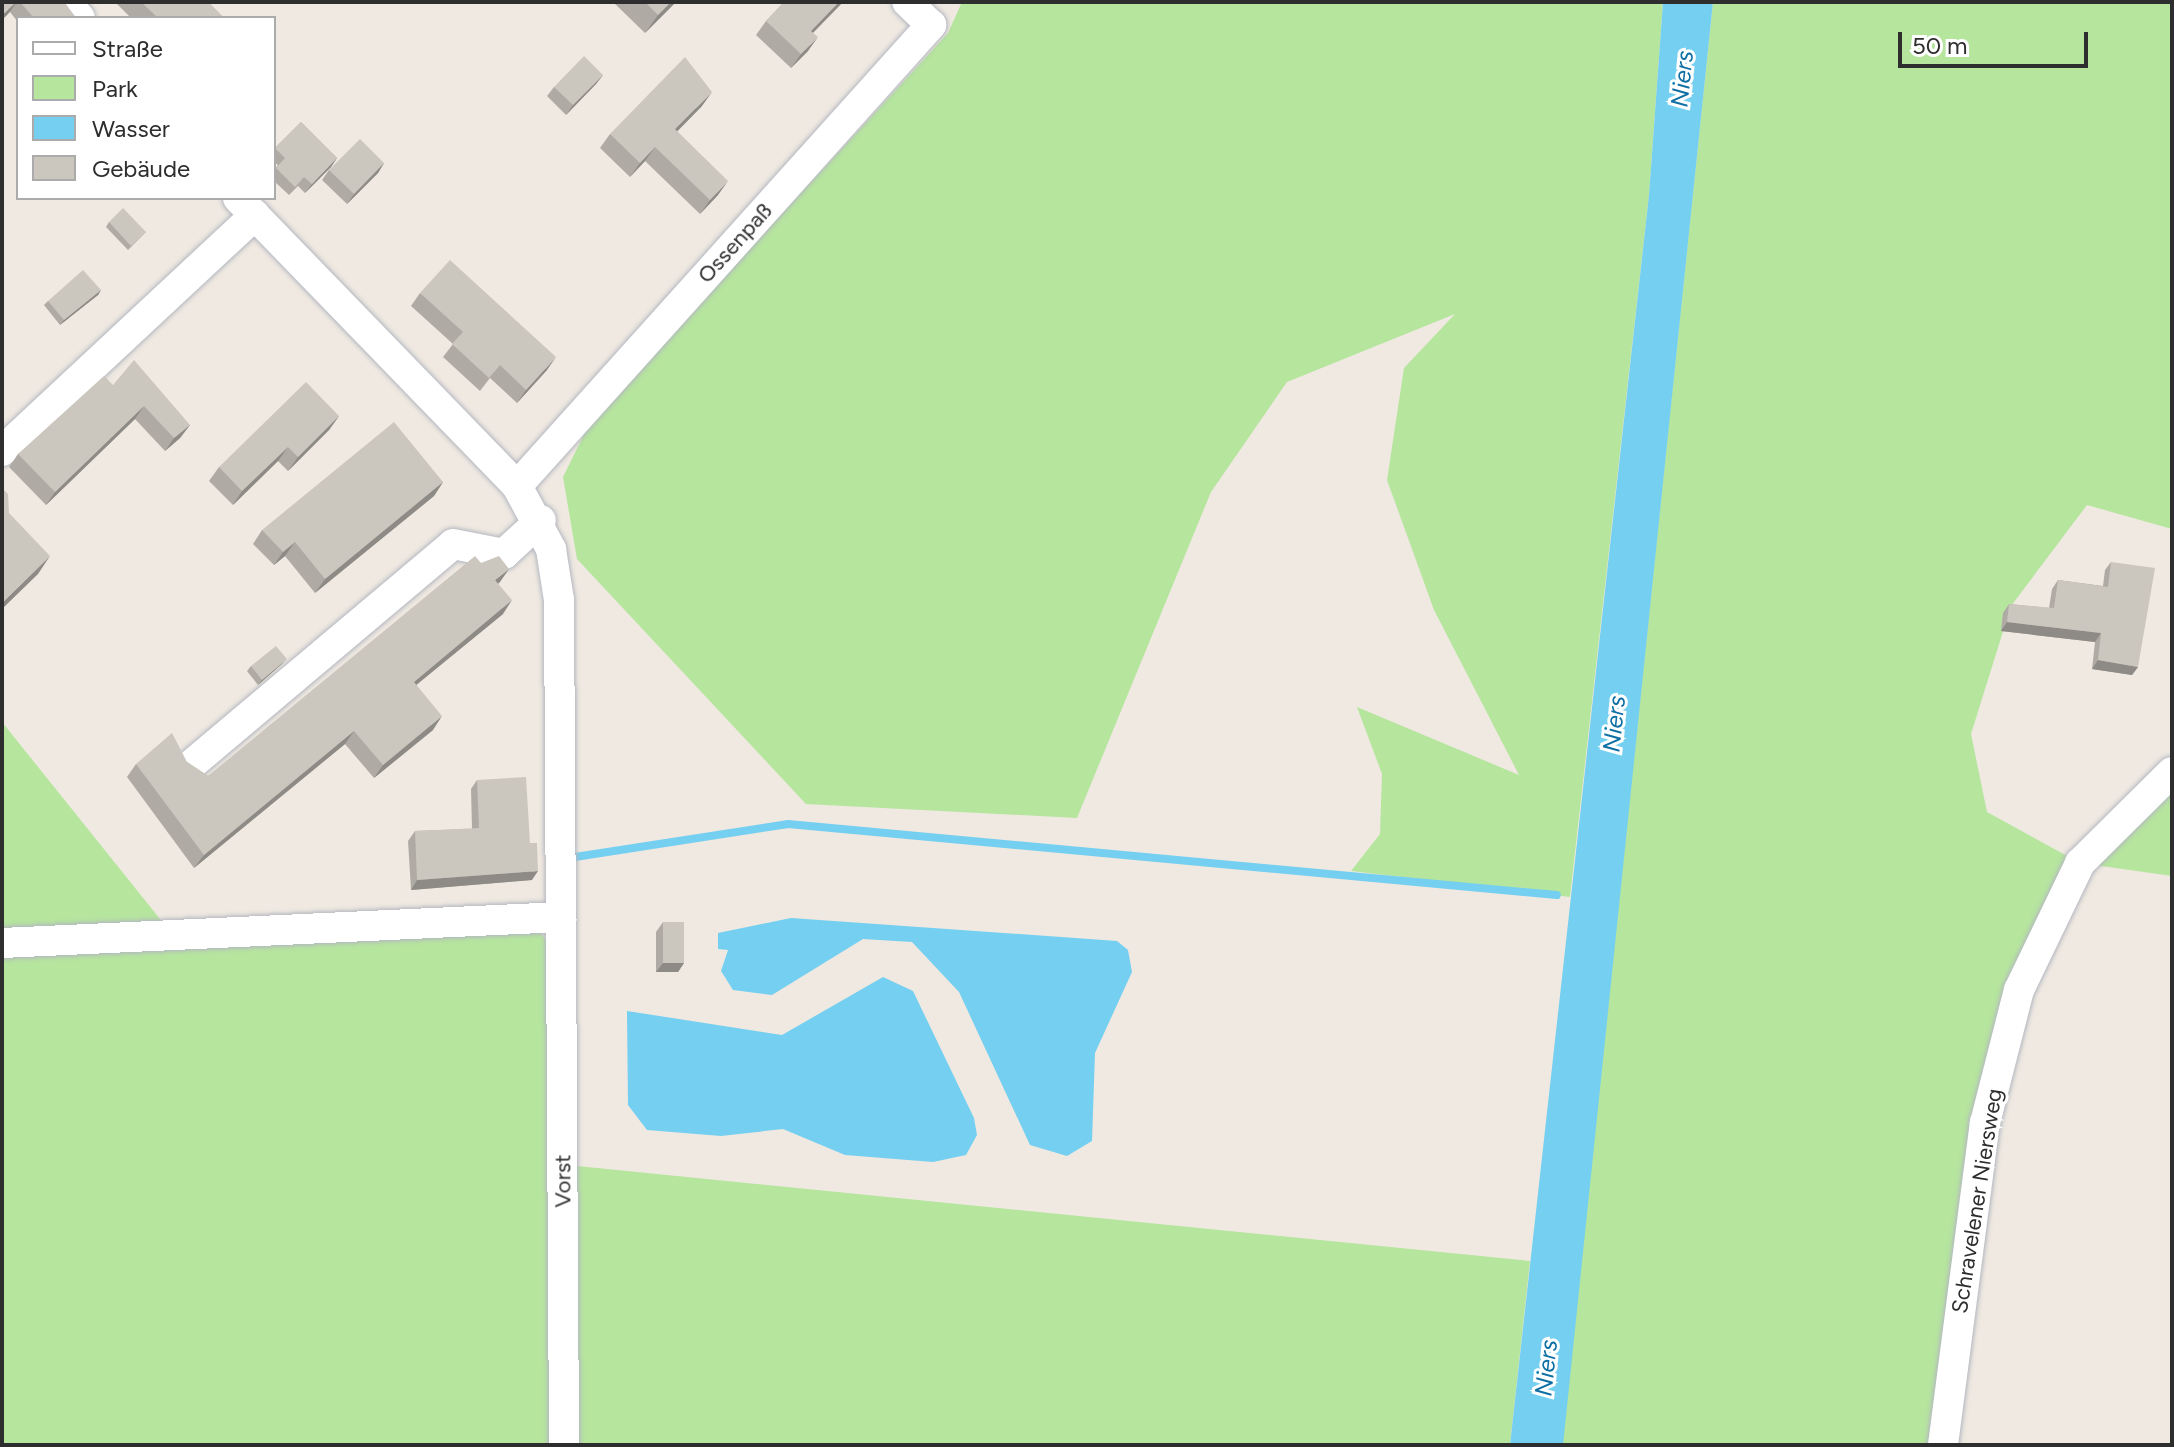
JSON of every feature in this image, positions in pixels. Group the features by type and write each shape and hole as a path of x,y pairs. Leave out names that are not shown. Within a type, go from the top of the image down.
{"street":[{"name":"Ossenpaß","path":"517,486 935,13 907,2"},
{"path":"2,451 247,207 517,486 541,520 559,600 561,917 2,943"},
{"path":"192,764 453,544 504,554 541,520"},
{"name":"Schravelener Niersweg","path":"1943,1445 1985,1123 2019,990 2080,863 2108,828 2172,772"},
{"name":"Vorst","path":"561,917 564,1445"}],"green space":[{"path":"962,2 1663,2 1649,195 1570,897 1351,871 1380,834 1382,774 1357,707 1519,775 1434,610 1387,480 1404,368 1455,314 1287,382 1211,492 1077,818 806,804 577,559 563,477 607,388 721,280 948,33"},
{"path":"1713,2 2172,2 2172,529 2087,505 2011,606 1971,734 1987,812 2080,863 1985,1123 1943,1445 1562,1445"},
{"path":"2,722 168,929 2,937"},
{"path":"2172,772 2172,876 2080,863"},
{"path":"535,927 553,947 557,1164 1530,1261 1510,1445 2,1445 2,950"}],"water":[{"name":"Niers","path":"1663,2 1713,2 1563,1445 1510,1445 1649,195"},
{"path":"791,918 1117,941 1128,950 1132,972 1095,1053 1092,1141 1067,1156 1030,1145 959,992 912,942 863,939 772,995 733,990 721,971 728,950 718,949 718,933"},
{"path":"883,977 913,991 974,1118 977,1135 966,1155 933,1162 845,1155 783,1129 721,1136 647,1130 628,1105 627,1011 782,1035"}],"building":[{"path":"2,2 16,2 2,15"},
{"path":"20,2 64,2 74,16 32,16"},
{"path":"141,2 208,2 222,16 156,16"},
{"path":"645,2 671,2 658,15"},
{"path":"784,2 839,2 811,31 818,37 801,54 766,21"},
{"path":"584,56 603,75 573,105 554,87"},
{"path":"685,57 712,92 675,129 728,181 710,200 655,147 640,163 610,134"},
{"path":"301,122 337,158 312,184 304,177 295,187 276,168 285,158 276,147"},
{"path":"360,139 384,163 354,194 329,170"},
{"path":"123,208 146,232 131,246 109,222"},
{"path":"450,260 556,357 526,390 500,365 489,378 452,344 463,332 420,293"},
{"path":"83,270 101,290 64,320 48,301"},
{"path":"134,360 190,425 174,438 144,406 55,492 18,454 104,376 113,385"},
{"path":"306,382 339,416 298,457 288,447 242,491 219,467"},
{"path":"394,422 443,482 325,579 295,542 283,552 262,530"},
{"path":"2,488 8,494 9,513 50,556 2,603"},
{"path":"475,556 481,563 499,556 509,569 495,580 512,600 414,682 442,716 383,765 354,731 204,855 136,764 172,733 187,762 208,776"},
{"path":"2111,562 2155,568 2138,667 2098,660 2101,633 2007,622 2009,604 2054,608 2058,580 2108,587"},
{"path":"276,646 287,659 262,680 251,666"},
{"path":"526,777 530,843 537,843 538,871 417,880 415,831 479,828 477,780"},
{"path":"663,922 684,922 684,963 663,963"}],"waterway":[{"path":"575,857 788,824 1557,895"}]}
